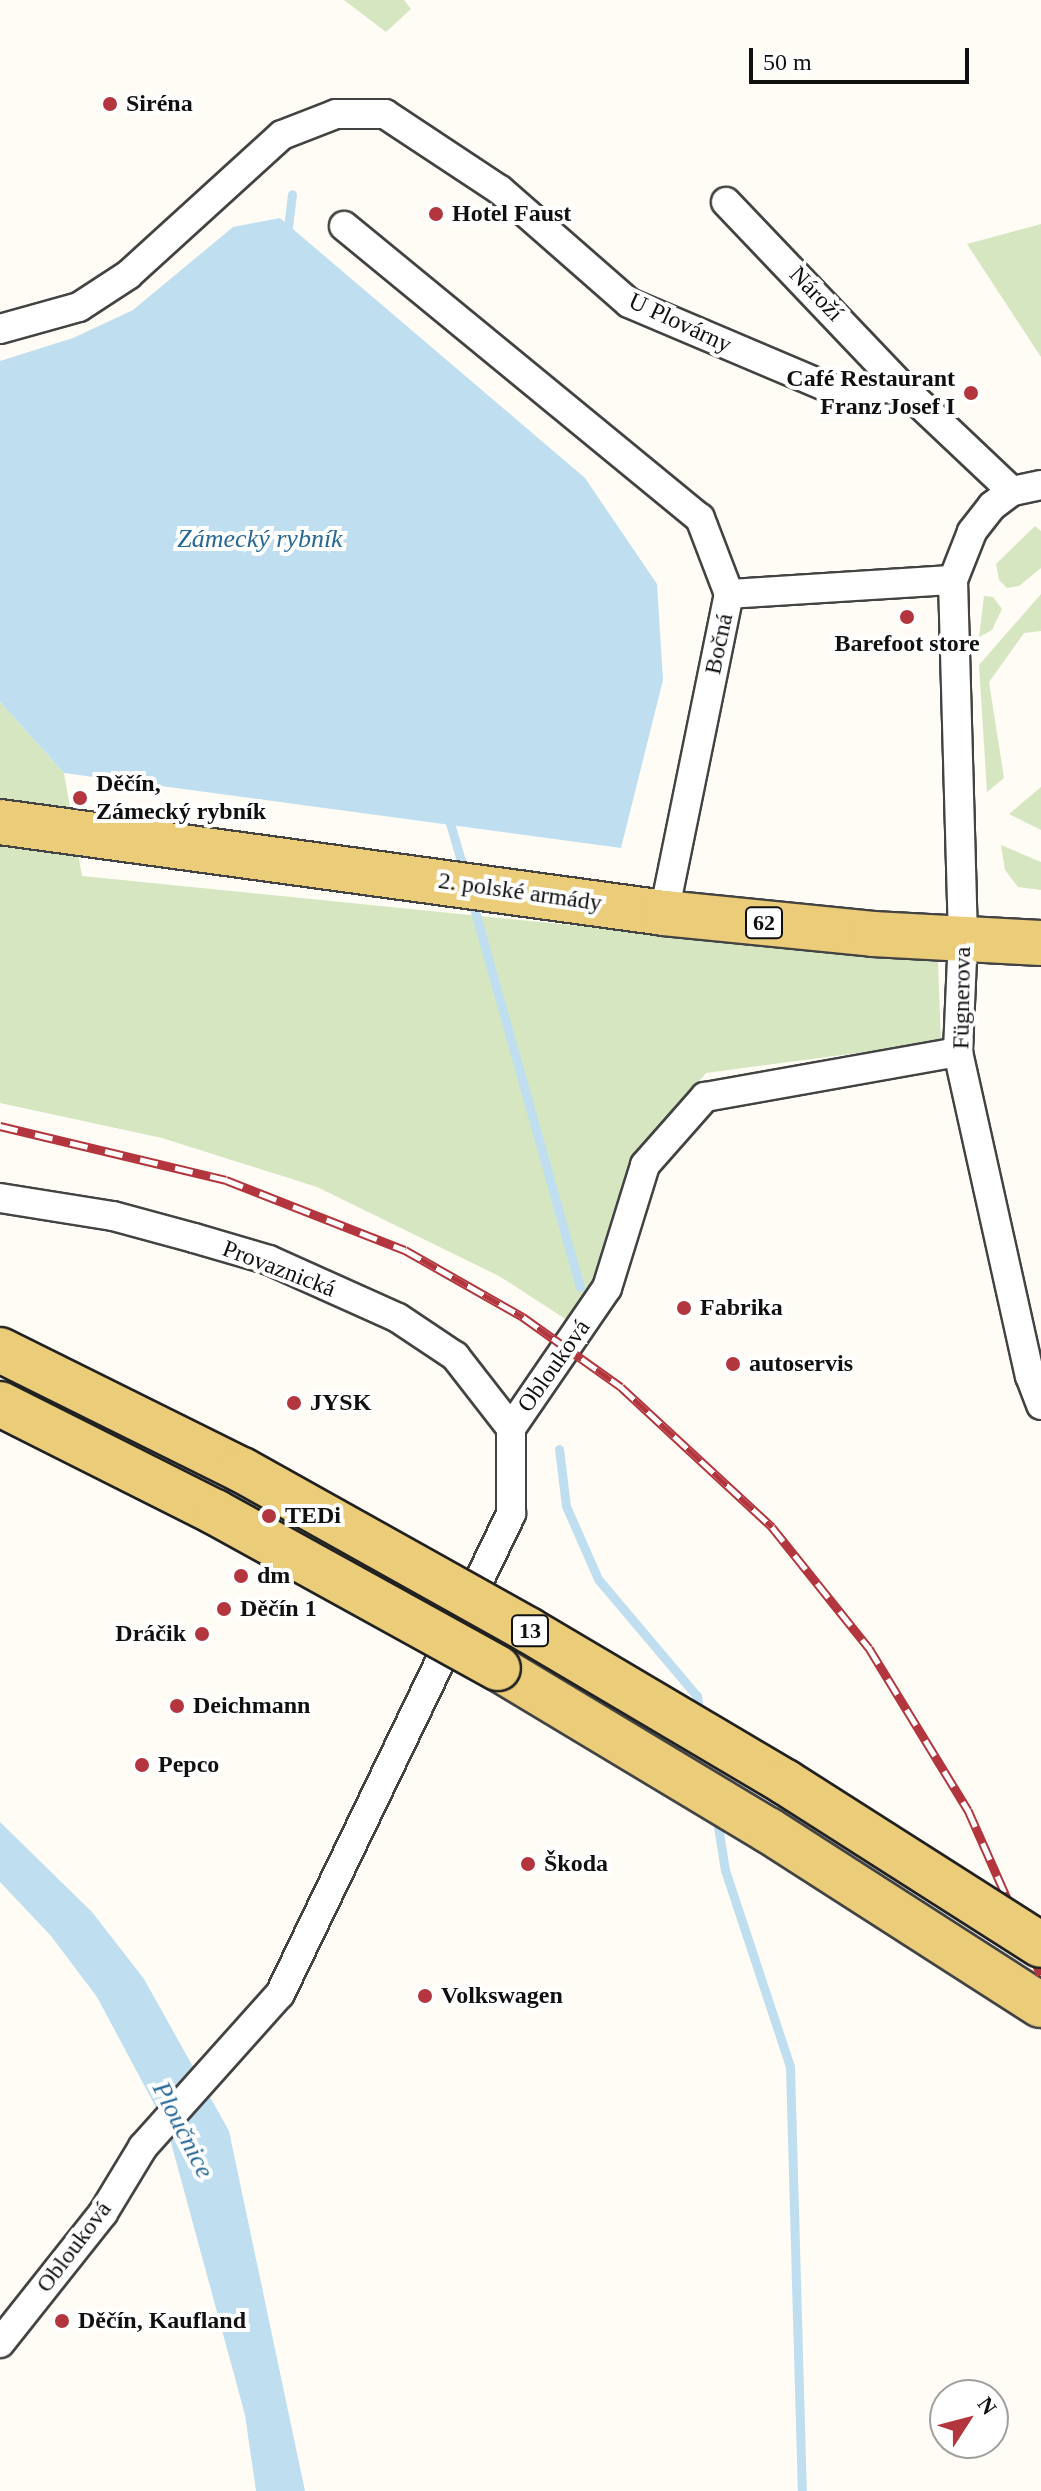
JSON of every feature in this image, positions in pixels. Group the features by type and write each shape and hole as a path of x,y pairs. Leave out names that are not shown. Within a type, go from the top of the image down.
{"main road":[{"name":"2. polské armády","path":"0,822 489,886 664,913 873,934 963,936 1041,943"},
{"name":"13","path":"0,1350 242,1470 514,1623 785,1782 1041,1945"},
{"name":"13","path":"0,1404 215,1512 498,1668 768,1830 1041,2005"}],"street":[{"name":"U Plovárny","path":"0,329 79,307 128,275 282,135 336,114 385,114 500,190 629,303 832,389 903,388"},
{"name":"Nároží","path":"726,202 903,388"},
{"path":"344,226 700,518 729,594"},
{"path":"903,388 1012,491"},
{"path":"953,580 972,532 1012,491 1041,485"},
{"name":"Bočná","path":"664,913 729,594 953,580"},
{"name":"Fügnerova","path":"953,580 963,936 958,1052 1041,1405"},
{"name":"Oblouková","path":"0,2343 103,2213 143,2147 280,1994 511,1514 511,1428 607,1288 645,1165 705,1097 958,1052"},
{"name":"Provaznická","path":"0,1198 113,1216 269,1260 398,1318 455,1356 511,1428"}],"green space":[{"path":"344,0 404,0 411,9 386,32"},
{"path":"1041,224 1041,357 967,244"},
{"path":"1035,526 1041,531 1041,568 1019,586 1007,588 999,580 996,564"},
{"path":"1041,594 1041,631 1024,633 989,682 1004,778 987,792 979,665"},
{"path":"984,596 993,597 1002,609 992,630 979,637"},
{"path":"0,702 64,773 82,876 938,962 941,1042 706,1073 628,1167 584,1331 499,1276 317,1187 162,1138 0,1103"},
{"path":"1041,787 1041,830 1009,814"},
{"path":"1001,845 1041,862 1041,890 1018,887 1005,870"}],"water":[{"name":"Zámecký rybník","path":"280,218 585,478 657,584 663,680 621,848 64,773 0,702 0,361 73,338 133,310 233,227"},
{"name":"Ploučnice","path":"0,1822 92,1912 144,1979 229,2131 305,2491 256,2491 245,2415 167,2128 97,1997 51,1936 0,1882"}],"waterway":[{"path":"287,235 292,194"},
{"path":"448,816 464,871"},
{"path":"471,897 580,1287"},
{"path":"559,1449 566,1506 598,1579 697,1696 700,1716"},
{"path":"716,1814 725,1870 790,2067 802,2491"}],"railway":[{"path":"0,1126 226,1180 405,1250 523,1317 621,1387 772,1527 869,1648 968,1810 1041,1975"}],"place":[{"name":"Siréna","path":"110,104"},
{"name":"Hotel Faust","path":"436,214"},
{"name":"Café Restaurant Franz Josef I","path":"971,393"},
{"name":"Barefoot store","path":"907,617"},
{"name":"Děčín, Zámecký rybník","path":"80,798"},
{"name":"Fabrika","path":"684,1308"},
{"name":"autoservis","path":"733,1364"},
{"name":"JYSK","path":"294,1403"},
{"name":"TEDi","path":"269,1516"},
{"name":"dm","path":"241,1576"},
{"name":"Děčín 1","path":"224,1609"},
{"name":"Dráčik","path":"202,1634"},
{"name":"Deichmann","path":"177,1706"},
{"name":"Pepco","path":"142,1765"},
{"name":"Škoda","path":"528,1864"},
{"name":"Volkswagen","path":"425,1996"},
{"name":"Děčín, Kaufland","path":"62,2321"}]}
